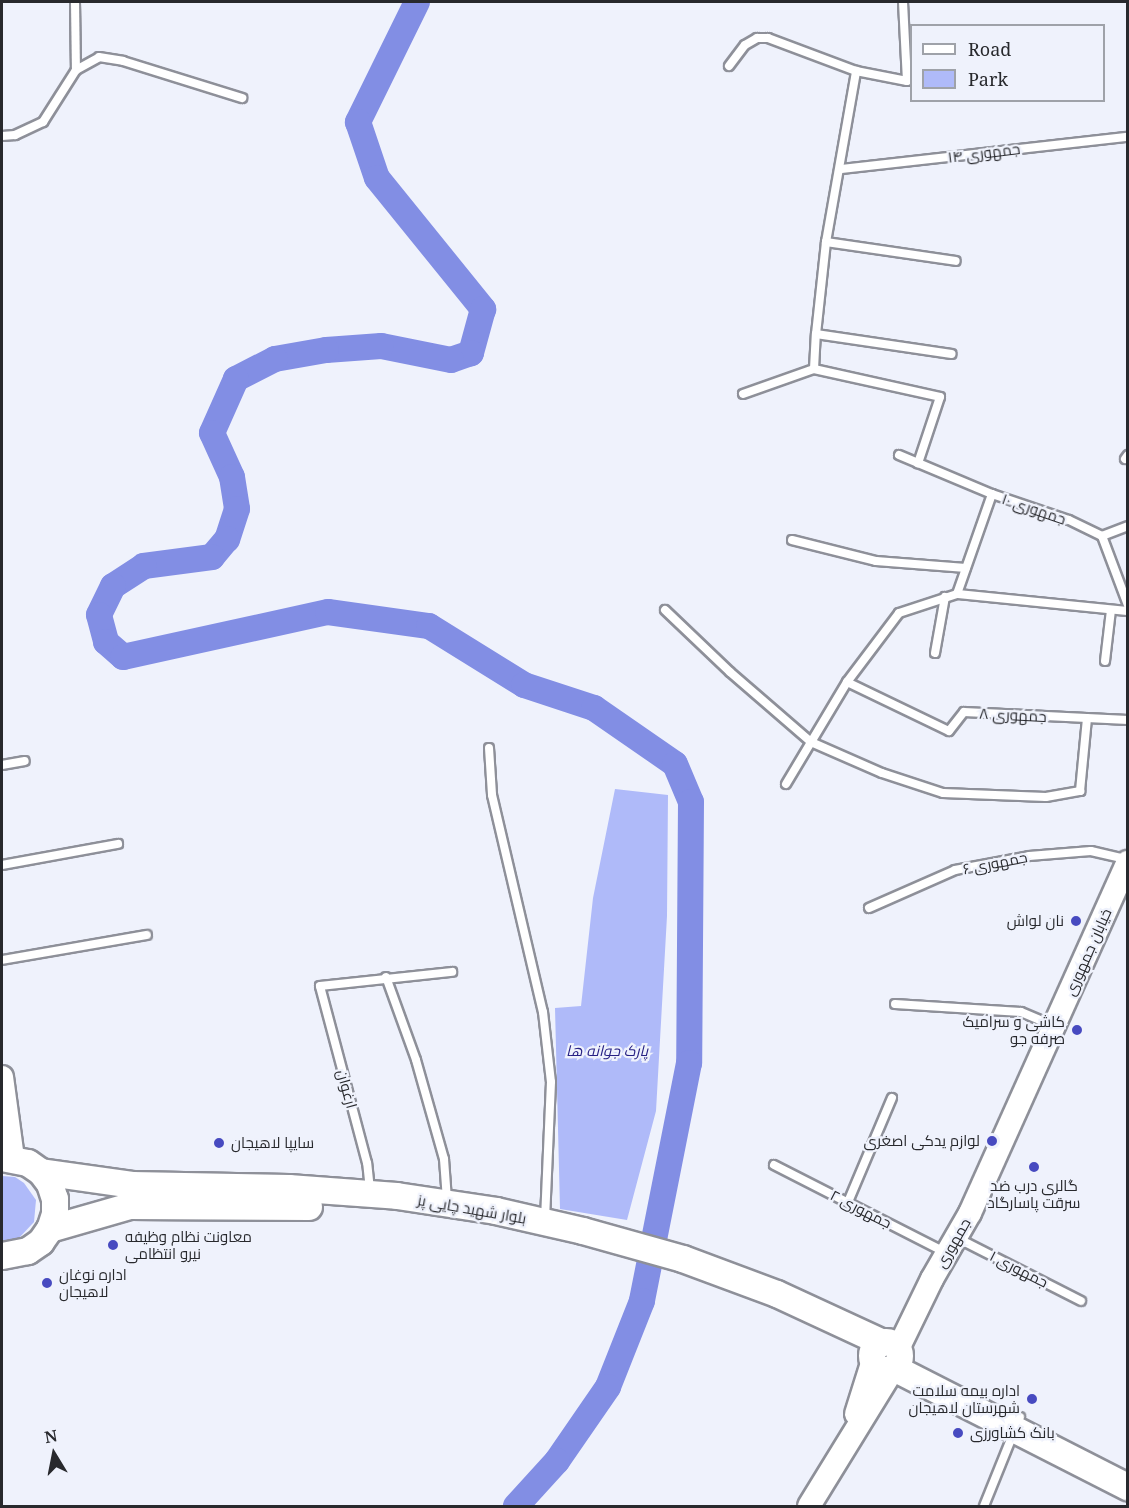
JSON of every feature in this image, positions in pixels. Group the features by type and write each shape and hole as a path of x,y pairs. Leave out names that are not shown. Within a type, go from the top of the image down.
{"main road":[{"name":"خیابان جمهوری","path":"1003,1140 1127,868"},
{"path":"2,1077 7,1158"},
{"name":"جمهوری","path":"809,1506 844,1450 887,1353 970,1213 1003,1140"},
{"name":"بلوار شهید چایی پز","path":"7,1158 28,1162 41,1172 132,1185 289,1188 447,1203 545,1222 615,1249"},
{"path":"2,1256 28,1251 41,1242 50,1229 55,1214 55,1199 50,1184 41,1172"},
{"name":"بلوار شهید چایی پز","path":"50,1229 130,1206 289,1205 395,1213 615,1249 681,1267 770,1310 887,1353 1016,1423"},
{"path":"1016,1423 1128,1470"},
{"path":"1016,1423 1128,1486"}],"lane":[{"path":"75,2 76,70"},
{"path":"729,66 745,45 757,39 768,38 856,71 907,81 903,2"},
{"path":"2,136 15,135 43,122 76,70 99,57 123,61 243,98"},
{"path":"814,369 826,242 841,169 856,71"},
{"name":"جمهوری ۱۴","path":"841,169 1128,137"},
{"path":"826,242 956,261"},
{"path":"816,334 952,354"},
{"path":"743,394 814,369 940,397 918,463"},
{"name":"جمهوری ۱۰","path":"898,455 993,494 1069,520 1102,536"},
{"path":"957,594 993,494"},
{"path":"1128,526 1102,536 1128,604"},
{"path":"792,540 876,561 966,568"},
{"path":"786,784 848,682 898,613 957,594 1128,611"},
{"path":"935,653 945,597"},
{"path":"665,610 730,672 811,742 882,773 943,793 1046,797 1080,791 1087,718"},
{"path":"1106,661 1111,610"},
{"name":"جمهوری ۸","path":"848,682 949,731 964,712 1128,720"},
{"path":"489,748 492,795 543,1012 551,1082 545,1222"},
{"path":"2,765 25,761"},
{"path":"2,865 118,844"},
{"name":"جمهوری ۶","path":"869,908 955,870 1018,858 1091,851 1127,868"},
{"path":"2,960 147,935"},
{"path":"447,1203 444,1159 416,1060 386,977 452,972"},
{"name":"ارغوان","path":"370,1194 367,1162 320,986 386,977"},
{"path":"895,1004 1021,1012 1055,1026"},
{"path":"848,1203 892,1098"},
{"name":"جمهوری ۲","path":"774,1165 848,1203 952,1246"},
{"name":"جمهوری ۱","path":"952,1246 1081,1301"},
{"path":"984,1506 1016,1423"}],"green space":[{"name":"پارک جوانه ها","path":"615,789 668,795 667,916 656,1111 627,1220 560,1209 555,1008 581,1006 593,898"},
{"path":"2,1176 15,1177 24,1183 36,1200 34,1222 19,1238 9,1241 2,1241"}],"waterway":[{"path":"417,2 358,122 377,178 483,309 471,353 451,360 381,346 326,350 275,359 236,379 212,433 232,477 237,509 227,539 212,557 144,566 113,586 99,615 106,642 123,657 328,612 429,626 524,685 594,708 675,764 691,802 689,1063 642,1301 608,1387 557,1461 516,1506"}],"place":[{"name":"نان لواش","path":"1076,921"},
{"name":"کاشی و سرامیک صرفه جو","path":"1077,1030"},
{"name":"لوازم یدکی اصغری","path":"992,1141"},
{"name":"سایپا لاهیجان","path":"219,1143"},
{"name":"گالری درب ضد سرقت پاسارگاد","path":"1034,1167"},
{"name":"معاونت نظام وظیفه نیرو انتظامی","path":"113,1245"},
{"name":"اداره نوغان لاهیجان","path":"47,1283"},
{"name":"اداره بیمه سلامت شهرستان لاهیجان","path":"1032,1399"},
{"name":"بانک کشاورزی","path":"958,1433"}]}
